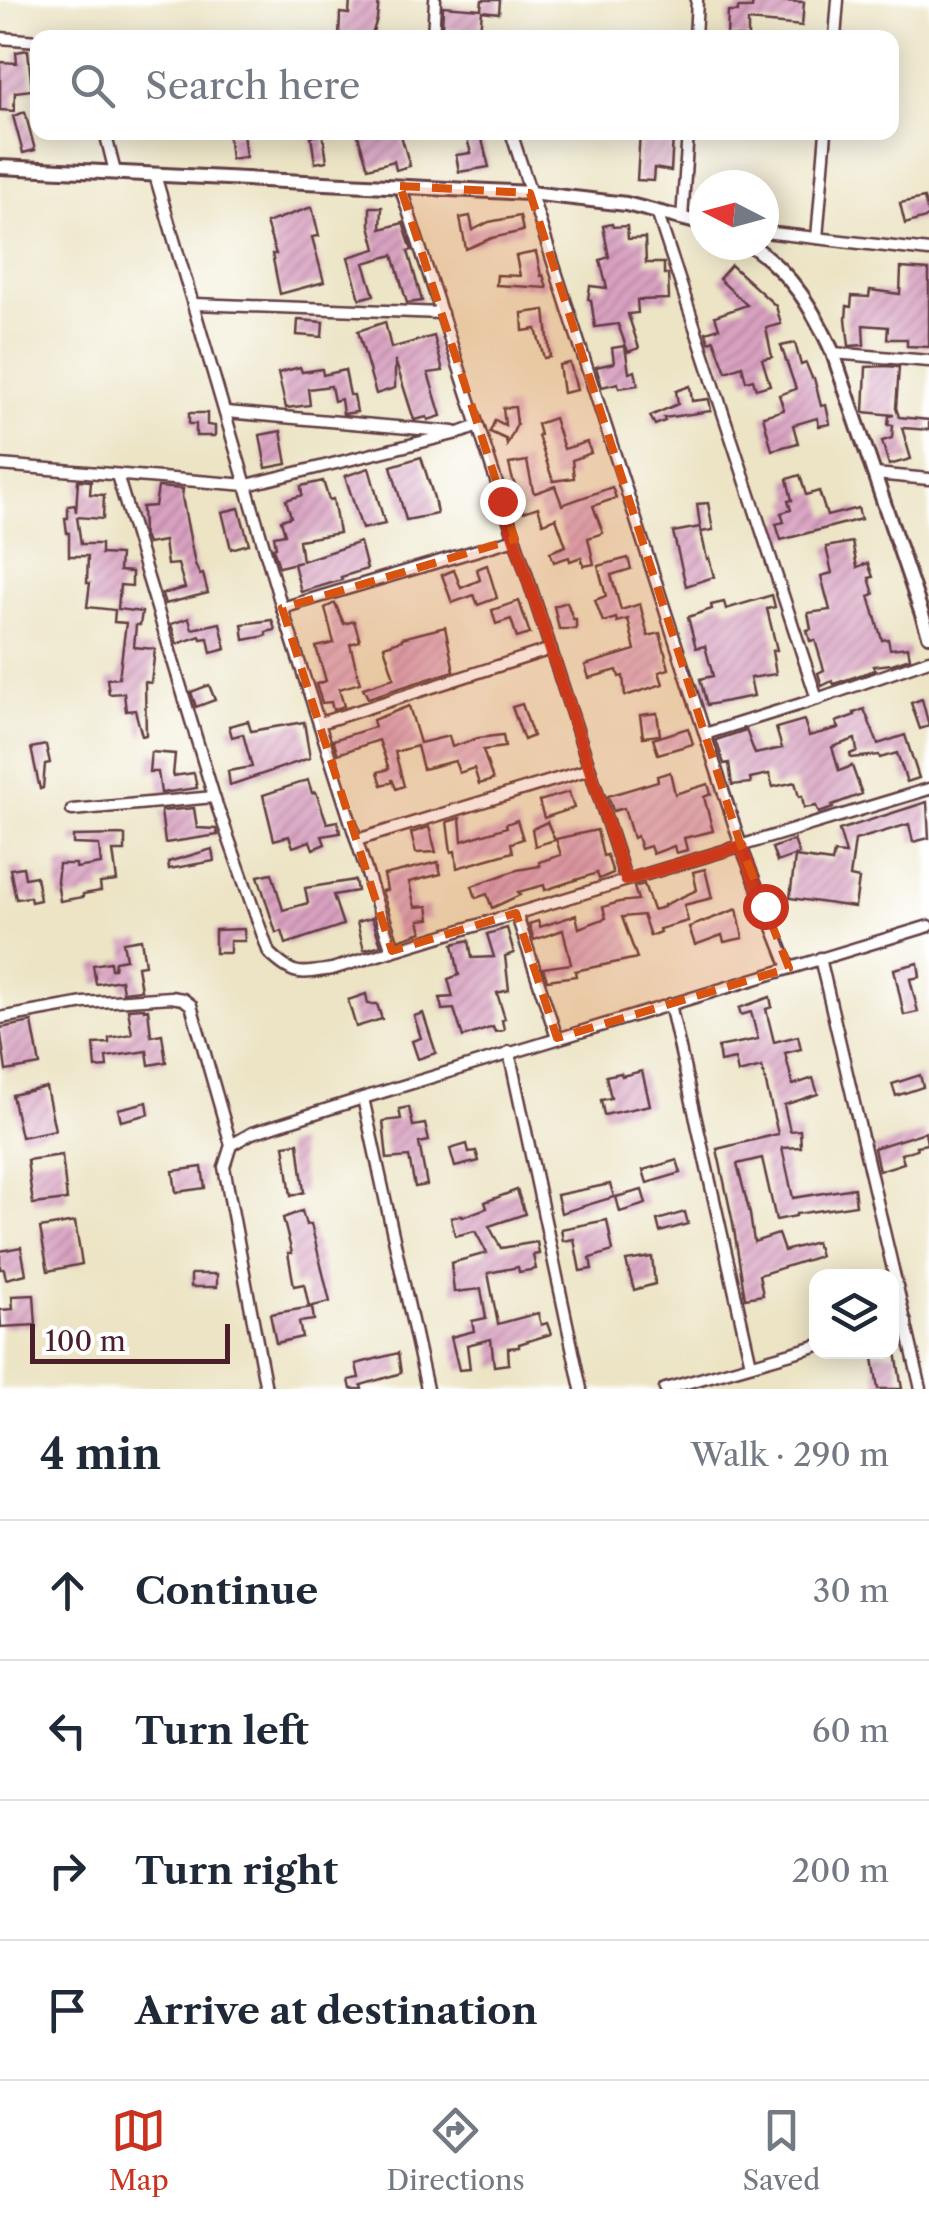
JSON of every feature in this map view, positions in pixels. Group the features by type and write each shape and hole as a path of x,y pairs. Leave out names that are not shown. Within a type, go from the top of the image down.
{"street":[{"path":"432,30 434,0"},
{"path":"695,30 697,0"},
{"path":"836,30 838,0"},
{"path":"0,38 30,40"},
{"path":"107,140 114,172"},
{"path":"513,140 741,846 788,968"},
{"path":"682,218 687,140"},
{"path":"817,238 825,140"},
{"path":"0,167 530,193 626,204 689,220"},
{"path":"156,174 282,608 392,951"},
{"path":"400,186 626,880"},
{"path":"656,212 818,699"},
{"path":"779,234 929,251"},
{"path":"767,260 800,291 833,353 929,635"},
{"path":"194,304 442,313"},
{"path":"833,353 929,361"},
{"path":"226,412 462,432"},
{"path":"0,465 247,485 478,426"},
{"path":"875,474 929,479"},
{"path":"117,475 214,797 269,953 286,970 303,974 332,969 929,790"},
{"path":"282,608 515,539"},
{"path":"320,723 551,649"},
{"path":"705,734 929,660"},
{"path":"357,840 590,769"},
{"path":"72,810 214,797"},
{"path":"516,914 557,1038"},
{"path":"231,1145 252,1133 509,1052 929,926"},
{"path":"820,958 921,1389"},
{"path":"0,1018 84,1003 172,997 190,1005 231,1145 224,1167 266,1389"},
{"path":"670,1004 751,1364"},
{"path":"509,1052 581,1389"},
{"path":"364,1098 427,1389"},
{"path":"899,1324 906,1322"},
{"path":"665,1389 809,1348"}],"highlighted area":[{"path":"400,186 530,193 741,846 789,968 557,1038 516,913 392,951 282,608 515,539"}],"building":[{"path":"350,0 379,0 374,30 339,30 340,13 349,14"},
{"path":"482,0 500,0 499,13 482,11 480,30 442,29 443,6 481,9"},
{"path":"753,0 804,2 802,26 748,21 748,30 727,30 728,12 752,8"},
{"path":"28,50 30,90 15,92 14,111 0,110 0,62 17,63 16,52"},
{"path":"25,112 35,150 23,153 13,116"},
{"path":"229,140 244,140 246,157 231,159"},
{"path":"312,140 324,140 327,161 315,163"},
{"path":"359,140 402,140 410,166 396,170 394,161 368,168"},
{"path":"467,140 482,140 489,167 459,172 456,155 471,153"},
{"path":"640,140 673,140 671,171 654,168 653,181 637,180"},
{"path":"924,198 929,217 905,224 900,203"},
{"path":"312,207 319,236 312,237 324,282 280,294 272,254 276,254 266,223"},
{"path":"370,207 382,207 381,229 403,223 422,301 407,303 393,255 364,263 374,295 360,299 348,257 376,249"},
{"path":"470,216 473,230 489,222 520,216 523,231 466,249 460,218"},
{"path":"603,226 627,226 628,239 645,238 646,263 664,263 664,274 668,274 669,299 637,300 638,313 628,314 639,348 628,352 618,324 595,327 588,299 590,286 607,288 600,260 609,257"},
{"path":"536,252 547,288 496,285 497,275 520,276 516,256"},
{"path":"731,265 776,306 781,324 766,328 772,357 762,359 770,385 756,389 753,379 746,381 742,366 726,372 714,340 709,342 706,332 719,328 715,316 747,305 719,279"},
{"path":"901,268 929,270 929,347 907,346 907,339 887,339 888,327 863,325 864,345 849,346 846,319 852,296 869,297 870,290 900,294"},
{"path":"545,310 550,357 544,358 536,329 523,331 522,313"},
{"path":"298,320 323,322 322,337 297,335"},
{"path":"385,322 391,348 434,336 443,371 428,373 441,416 414,420 395,360 395,388 376,394 358,331"},
{"path":"795,343 801,365 806,363 814,378 821,406 826,405 830,424 819,426 817,418 793,425 798,443 772,450 763,416 784,410 779,395 796,389 781,346"},
{"path":"625,346 629,373 635,371 638,385 619,388 618,383 602,387 596,367 614,363 612,348"},
{"path":"570,363 577,390 563,393 559,365"},
{"path":"300,367 302,372 322,369 323,375 345,370 357,412 343,414 341,399 334,401 331,386 308,389 310,405 286,408 278,373"},
{"path":"866,367 899,367 899,417 929,420 929,430 902,428 911,459 889,465 882,441 892,438 893,425 888,425 889,416 894,415 864,412"},
{"path":"690,386 692,401 709,399 711,411 664,418 655,425 650,416 678,404 676,391"},
{"path":"515,407 517,424 507,445 506,439 490,432 495,420 505,425 503,408"},
{"path":"189,413 207,413 207,425 215,426 215,436 196,436 196,424 189,424"},
{"path":"554,418 564,449 587,442 591,453 572,460 574,478 553,481 538,436 537,424"},
{"path":"281,431 287,464 266,468 260,435"},
{"path":"421,457 437,514 406,520 391,466"},
{"path":"527,461 533,491 555,486 562,505 612,487 616,498 593,506 603,533 588,538 594,564 584,566 581,557 554,562 550,552 566,546 556,518 543,523 538,507 524,512 512,477 509,464"},
{"path":"369,468 385,524 362,529 345,476"},
{"path":"800,475 806,495 819,491 827,516 858,508 861,519 781,540 776,524 784,522 781,513 791,510 788,501 792,500 787,479"},
{"path":"78,480 91,481 90,494 104,495 103,519 77,517 81,544 101,544 101,554 120,555 119,571 132,572 132,586 120,585 118,609 142,612 134,647 155,649 151,683 145,682 146,735 142,736 135,710 126,711 124,693 109,694 107,679 119,678 126,623 114,622 115,610 87,607 88,556 69,556 65,518 68,506 75,505 76,512"},
{"path":"323,481 329,500 333,499 339,533 299,540 302,561 360,542 367,569 301,592 294,564 300,562 279,567 274,536 285,534 281,520 291,517 286,500 302,495 301,486"},
{"path":"158,487 183,489 195,564 203,574 208,593 165,604 162,594 185,588 178,564 167,565 164,541 147,544 143,533 142,507 155,506"},
{"path":"708,503 713,530 701,532 697,504"},
{"path":"239,508 249,544 231,549 222,512"},
{"path":"700,527 714,577 686,586 673,532"},
{"path":"852,542 857,567 868,563 873,577 869,578 874,594 869,596 882,640 888,639 890,649 908,647 910,658 873,666 875,670 822,686 818,673 824,670 815,640 810,641 808,613 830,610 821,576 832,573 826,547"},
{"path":"628,558 631,569 611,575 621,610 640,604 648,636 660,633 669,669 659,672 663,684 625,696 623,676 619,677 617,670 589,678 585,665 635,650 628,619 603,622 595,600 606,596 598,566"},
{"path":"487,565 497,598 478,605 474,595 452,603 442,575 454,570 461,588 480,580 477,569"},
{"path":"772,595 775,607 767,609 777,650 772,651 776,674 750,678 754,696 707,705 700,679 713,676 705,646 696,648 688,617 712,609 711,605 724,602 726,609"},
{"path":"519,601 530,634 517,638 511,619 496,624 492,610"},
{"path":"567,602 576,619 576,629 559,629 554,606"},
{"path":"335,603 344,624 354,621 360,641 350,644 360,683 339,689 344,706 333,710 331,702 322,703 316,684 326,681 316,647 334,643 325,608"},
{"path":"189,618 192,629 220,623 226,649 211,653 208,638 200,636 177,644 171,624"},
{"path":"272,620 275,630 244,640 242,624"},
{"path":"445,627 454,671 368,698 363,688 394,678 384,646"},
{"path":"209,685 215,700 196,707 191,692"},
{"path":"922,699 929,726 920,729 911,703"},
{"path":"522,704 533,736 524,740 512,707"},
{"path":"409,706 420,743 449,736 452,747 503,735 505,747 483,750 493,780 479,784 474,768 459,773 455,761 423,769 417,746 395,752 404,786 396,789 392,779 382,785 378,772 389,769 379,740 338,754 333,740 375,727 373,720"},
{"path":"864,709 878,744 905,735 919,778 907,782 897,753 880,758 851,758 850,754 857,751 855,739 832,747 839,771 852,766 862,794 832,805 833,808 819,813 816,806 804,808 795,782 773,787 769,774 750,778 751,783 732,785 729,763 724,764 716,740 746,730 755,754 782,748 776,728 804,720 809,736 839,728 836,722"},
{"path":"657,713 660,735 643,737 640,715"},
{"path":"248,721 251,731 304,722 310,758 230,785 228,771 252,767 243,734 232,737 229,726"},
{"path":"688,728 693,744 658,754 653,739"},
{"path":"46,745 50,763 45,764 40,789 31,748"},
{"path":"151,752 175,754 173,776 194,773 197,788 161,793 158,772 149,772"},
{"path":"670,772 675,794 708,784 711,794 704,797 713,831 684,838 687,850 676,853 674,846 653,854 650,846 641,849 637,836 633,838 624,808 613,811 608,796 658,781 657,776"},
{"path":"308,780 327,823 338,821 340,833 322,836 325,844 313,849 310,841 293,847 289,836 274,840 263,795"},
{"path":"569,792 574,808 544,818 539,801"},
{"path":"927,802 929,838 913,842 909,824 855,840 850,877 859,879 855,907 790,898 795,857 832,862 834,853 846,854 839,830"},
{"path":"194,808 197,828 216,829 218,835 165,843 161,811"},
{"path":"460,818 462,841 517,820 523,839 511,843 513,852 457,868 447,822"},
{"path":"547,822 555,840 535,846 532,829"},
{"path":"429,827 436,852 416,853 411,833"},
{"path":"597,830 603,856 607,855 613,873 599,879 597,873 545,890 544,885 518,892 520,895 492,908 487,894 476,898 472,886 540,866 539,862 561,855 556,839"},
{"path":"125,835 125,851 113,851 117,881 100,883 101,891 60,901 59,864 76,864 76,868 101,864 99,845 73,844 73,836"},
{"path":"794,840 799,854 777,862 772,848"},
{"path":"212,849 214,861 169,869 168,862"},
{"path":"438,862 441,874 409,882 415,907 428,906 430,919 419,920 422,932 398,940 382,891 387,890 384,875"},
{"path":"23,867 25,878 36,876 40,900 16,899 10,869"},
{"path":"705,869 712,898 684,905 688,921 659,929 650,936 643,915 622,917 637,958 575,971 576,976 547,980 543,968 571,964 563,930 534,940 529,924 538,921 540,927 576,915 579,928 606,918 603,907 638,900 634,887 644,884 653,910 664,907 697,890 693,872"},
{"path":"272,873 283,910 308,903 305,888 355,880 357,891 333,895 343,925 286,944 282,931 276,933 258,876"},
{"path":"737,909 743,938 724,942 722,935 695,945 689,927"},
{"path":"372,918 381,945 364,950 357,922"},
{"path":"507,928 514,953 505,956 509,990 497,993 505,1019 504,1030 495,1032 493,1027 463,1037 454,1009 442,1010 440,998 453,997 448,979 459,975 453,944 469,940 472,958 494,957 487,934"},
{"path":"244,929 245,941 230,941 230,953 215,953 215,930"},
{"path":"141,939 145,965 137,966 141,990 123,992 121,980 96,984 93,965 110,962 114,969 115,961 126,959 123,942"},
{"path":"918,963 920,977 910,979 918,1012 904,1015 894,969"},
{"path":"366,994 368,1004 377,1004 382,1019 356,1027 348,1000"},
{"path":"770,997 772,1007 766,1009 774,1042 798,1036 801,1049 785,1053 793,1085 813,1078 818,1094 784,1105 790,1131 800,1130 801,1147 782,1148 793,1198 854,1188 856,1205 776,1220 762,1158 737,1164 754,1242 778,1234 784,1251 816,1242 820,1256 759,1275 763,1295 745,1298 717,1149 778,1134 762,1067 738,1073 735,1059 720,1062 718,1047 758,1039 751,1012 741,1015 739,1008"},
{"path":"128,1009 148,1009 151,1036 162,1034 166,1062 149,1065 147,1051 106,1057 107,1067 96,1068 94,1044 132,1034"},
{"path":"423,1013 436,1053 418,1059 412,1041 421,1038 414,1016"},
{"path":"32,1022 40,1065 6,1071 0,1028"},
{"path":"642,1071 650,1105 604,1115 601,1100 611,1098 606,1076"},
{"path":"920,1075 923,1087 896,1096 892,1084"},
{"path":"46,1087 55,1130 21,1137 12,1095"},
{"path":"147,1102 149,1114 121,1121 118,1109"},
{"path":"409,1107 413,1126 425,1124 429,1141 419,1143 427,1185 415,1187 409,1157 387,1159 383,1121 401,1119 399,1109"},
{"path":"925,1132 927,1144 901,1154 904,1163 879,1171 874,1148"},
{"path":"298,1143 304,1192 291,1196 284,1145"},
{"path":"467,1144 469,1152 476,1151 479,1161 455,1167 450,1149"},
{"path":"62,1155 67,1200 33,1204 27,1160"},
{"path":"677,1160 681,1173 647,1183 643,1170"},
{"path":"202,1167 205,1188 176,1192 173,1171"},
{"path":"610,1184 614,1197 561,1213 557,1195"},
{"path":"517,1190 525,1214 489,1226 501,1248 537,1242 539,1254 533,1255 536,1269 519,1272 518,1267 488,1273 498,1324 538,1313 541,1325 547,1323 551,1334 508,1348 509,1364 494,1366 491,1339 467,1345 470,1369 459,1370 451,1337 474,1331 472,1321 486,1318 481,1289 454,1292 451,1263 487,1253 475,1231 455,1236 451,1218 487,1208 485,1202"},
{"path":"642,1190 646,1204 620,1212 616,1197"},
{"path":"302,1211 306,1225 311,1224 330,1302 309,1307 304,1284 294,1286 288,1253 292,1253 283,1218"},
{"path":"685,1212 688,1224 660,1232 657,1220"},
{"path":"607,1220 613,1251 590,1258 592,1269 580,1271 574,1239 563,1241 561,1229"},
{"path":"75,1222 82,1264 48,1271 40,1228"},
{"path":"21,1247 26,1274 6,1279 4,1269 0,1269 0,1251"},
{"path":"652,1257 655,1284 634,1290 626,1261"},
{"path":"191,1274 217,1274 217,1287 191,1287"},
{"path":"34,1295 36,1325 1,1327 0,1310 13,1309 12,1296"},
{"path":"312,1307 314,1320 299,1322 302,1337 276,1343 270,1314"},
{"path":"398,1353 401,1373 361,1385 362,1389 351,1389 349,1380 359,1378 356,1364"},
{"path":"873,1359 897,1359 902,1389 878,1389"}],"route":[{"path":"502,501 626,880 741,846 765,906"}]}
